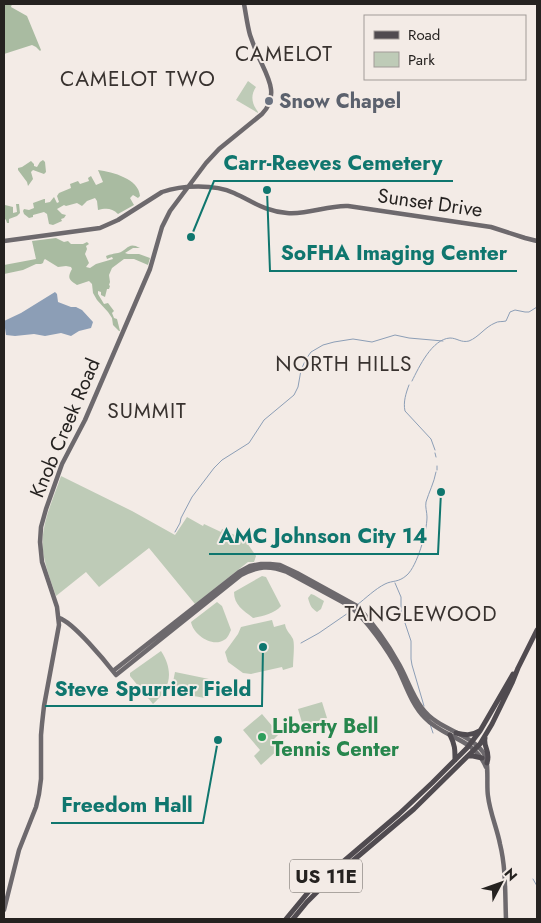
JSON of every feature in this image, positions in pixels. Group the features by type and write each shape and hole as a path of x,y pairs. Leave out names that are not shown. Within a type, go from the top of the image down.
{"main road":[{"name":"Knob Creek Road","path":"4,910 19,850 36,807 39,794 44,706 57,640 59,618 42,562 41,527 62,464 85,420 150,269 162,228 170,211 218,149 262,114 271,100 271,85 250,35 244,4"},
{"name":"Sunset Drive","path":"4,241 100,228 118,220 162,192 214,187 235,194 264,208 281,212 305,213 331,207 348,206 491,227 537,240"},
{"path":"59,618 79,634 115,673 239,572 255,565 275,564 286,568 357,606 390,649 422,707 432,719 453,734 474,745 484,754 487,766 488,797 501,845 505,880 506,919"},
{"name":"US 11E","path":"286,919 310,890 399,814 455,760 486,736 537,630"},
{"name":"US 11E","path":"293,919 323,886 400,822 467,756 508,680 518,668"},
{"path":"474,745 486,728 492,710"},
{"path":"453,734 471,735 481,729"},
{"path":"453,734 456,749 455,760"},
{"path":"486,736 485,743 489,757 487,766"},
{"path":"474,745 487,766"},
{"path":"467,756 482,758"},
{"path":"436,779 440,783"}],"green space":[{"path":"4,4 12,4 11,7 27,16 40,51 32,45 4,54"},
{"path":"248,81 256,87 252,100 258,113 236,100"},
{"path":"43,160 46,172 44,174 33,170 31,172 33,179 28,186 18,168 31,161 37,167"},
{"path":"98,170 124,177 135,185 139,190 140,196 138,198 133,195 130,198 134,205 118,214 109,209 98,210 95,198 87,201 82,206 77,203 64,205 57,209 66,215 61,219 62,221 53,225 49,224 47,214 44,212 29,218 24,214 24,209 34,208 33,203 44,199 45,203 50,202 54,197 57,203 59,202 57,196 59,193 71,188 70,184 78,181 80,184 89,181 88,178 91,176 96,185 103,182"},
{"path":"4,204 13,207 13,213 17,212 16,204 19,204 20,213 9,219 9,223 4,218"},
{"path":"56,238 64,242 68,241 71,244 87,242 89,244 86,246 85,254 89,263 86,267 90,268 96,264 113,259 112,257 107,259 106,256 121,252 133,245 140,248 133,248 125,253 139,254 150,258 148,265 134,259 124,259 112,268 109,275 110,286 105,297 98,291 104,304 108,303 114,311 112,313 114,318 117,319 120,331 113,325 112,318 97,300 93,293 92,284 89,281 77,285 71,280 69,277 71,267 58,267 45,259 41,264 4,274 4,265 36,259 32,241"},
{"path":"61,476 132,511 175,535 187,517 203,526 204,524 221,532 222,529 245,540 256,556 254,562 248,562 195,604 149,548 99,587 86,572 56,596 45,562 43,532"},
{"path":"262,576 266,577 281,606 272,613 253,618 237,604 234,592"},
{"path":"311,594 324,601 321,609 317,612 309,603 308,598"},
{"path":"217,602 222,606 231,630 225,639 214,642 199,635 192,627 191,622"},
{"path":"272,620 274,627 285,624 293,639 293,667 283,670 282,667 251,674 243,673 228,662 225,652 241,627"},
{"path":"161,651 168,666 169,679 164,692 153,704 130,676 130,673"},
{"path":"175,672 209,679 205,698 171,692"},
{"path":"322,702 327,718 303,726 298,709"},
{"name":"Liberty Bell Tennis Center","path":"262,714 279,734 273,740 280,748 261,765 254,756 260,750 243,730"}],"water":[{"path":"55,292 58,302 82,310 93,322 91,328 79,331 71,336 61,333 45,336 34,334 6,335 4,321"}],"waterway":[{"path":"412,381 427,355 437,343 450,338 469,341 491,325 506,321 510,312 515,310 529,312 537,307"},
{"path":"175,532 192,497 214,468 222,460 249,443 264,420 294,395 298,387 301,370 311,352 323,345 334,342 353,339 372,342 395,335 443,341"},
{"path":"409,385 406,394 405,411 431,439 435,450"},
{"path":"435,453 436,457"},
{"path":"357,605 381,586 401,579 411,571 423,540 427,523 426,502 436,472"},
{"path":"395,583 401,597 401,611 411,641 412,665 424,706"},
{"path":"301,643 351,611"},
{"path":"430,724 433,733"},
{"path":"533,879 537,886"}],"place":[{"name":"Snow Chapel","path":"269,101"},
{"name":"SoFHA Imaging Center","path":"267,190"},
{"name":"Carr-Reeves Cemetery","path":"191,237"},
{"name":"AMC Johnson City 14","path":"441,492"},
{"name":"Steve Spurrier Field","path":"263,647"},
{"name":"Liberty Bell Tennis Center","path":"262,737"},
{"name":"Freedom Hall","path":"218,740"}],"district":[{"name":"CAMELOT","path":"284,54"},
{"name":"CAMELOT TWO","path":"138,79"},
{"name":"NORTH HILLS","path":"344,364"},
{"name":"SUMMIT","path":"147,411"},
{"name":"TANGLEWOOD","path":"421,614"}]}
